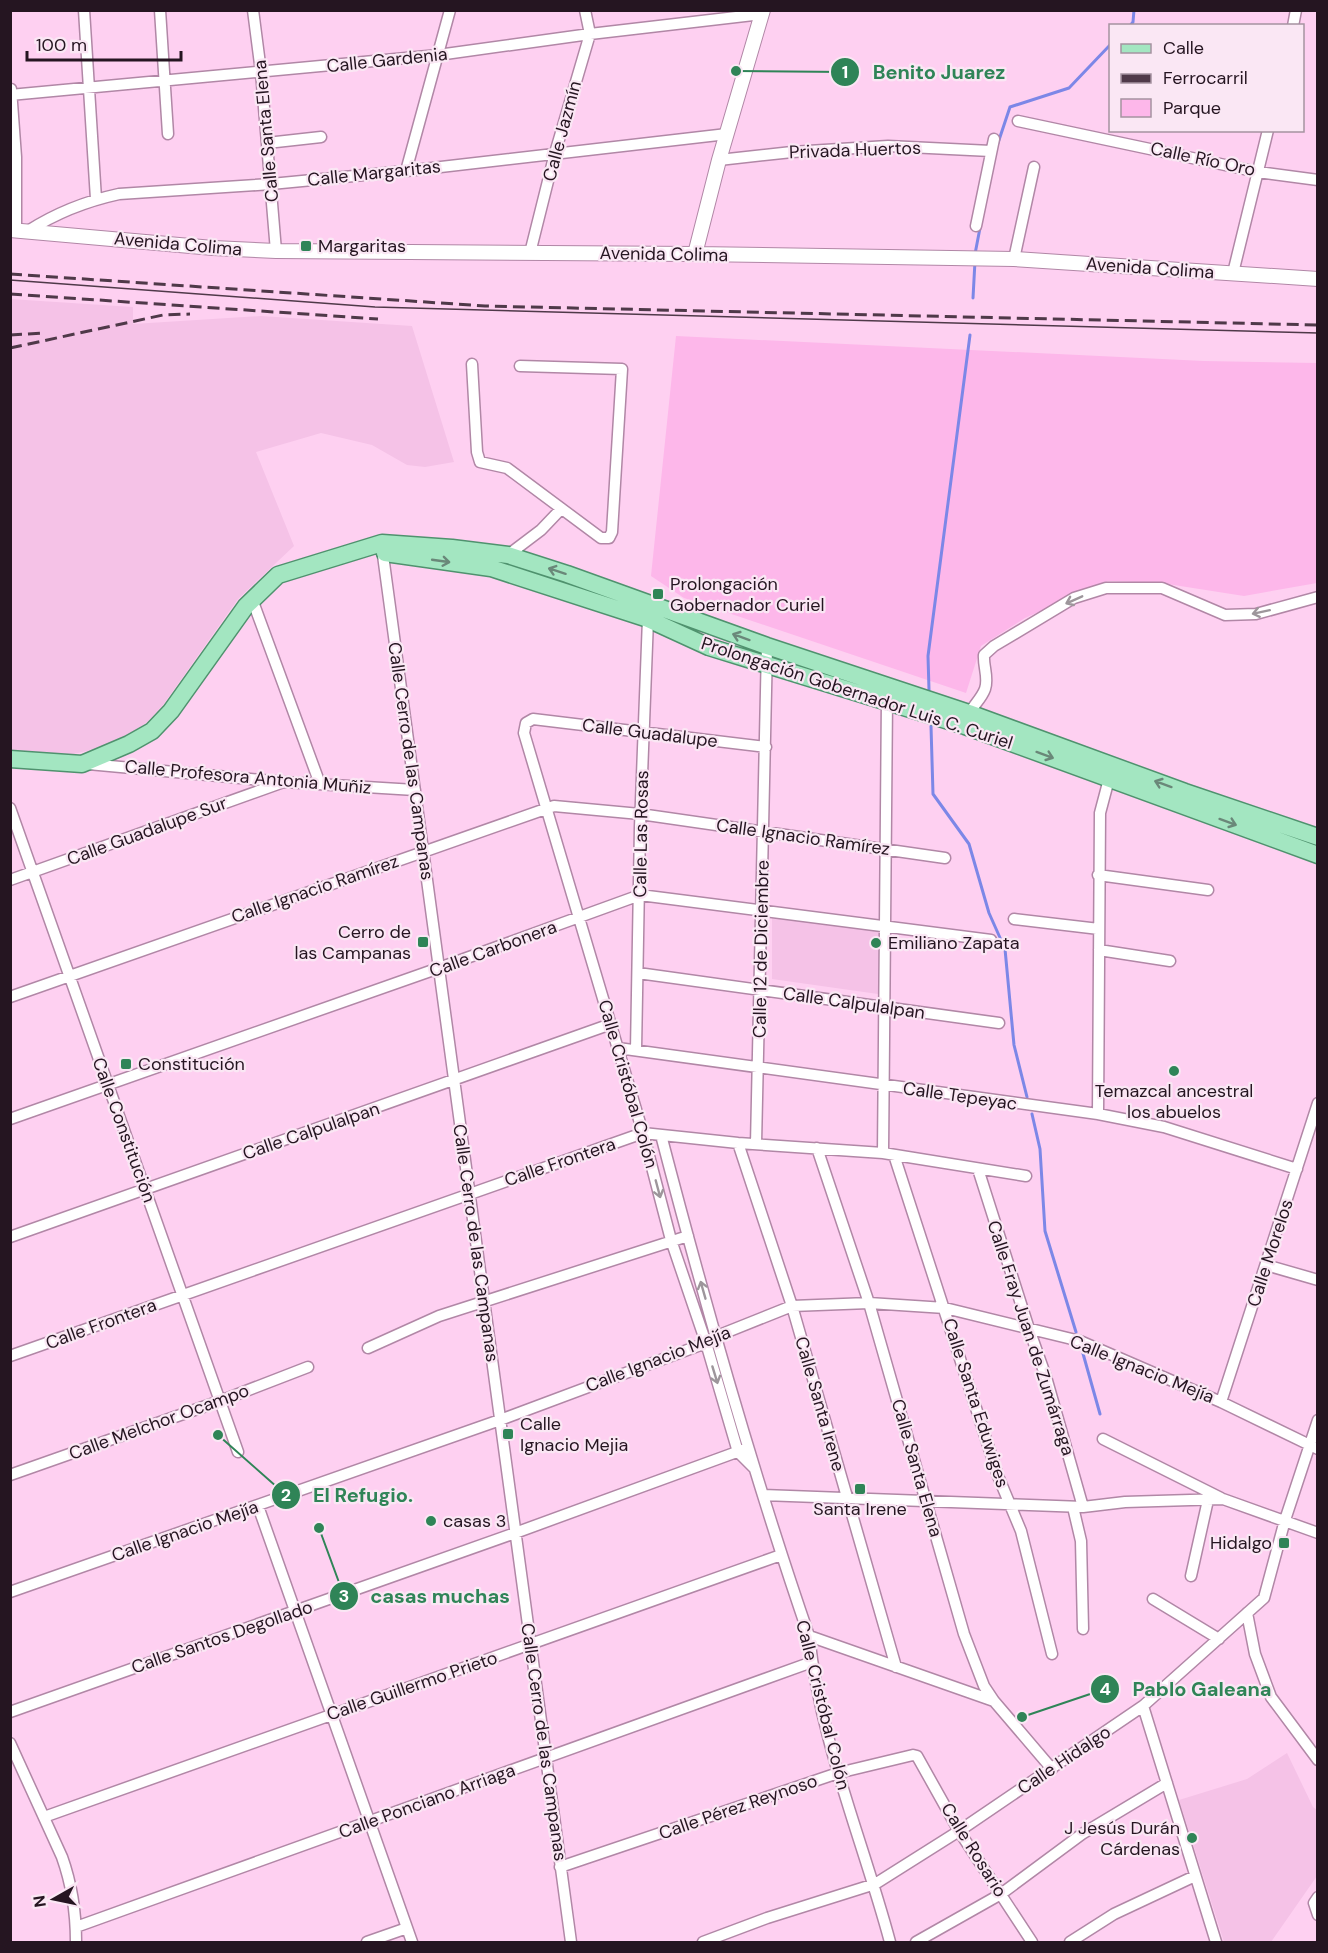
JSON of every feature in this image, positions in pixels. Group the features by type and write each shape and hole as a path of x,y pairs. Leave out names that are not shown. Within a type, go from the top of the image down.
{"main road":[{"name":"Prolongación Gobernador Luis C. Curiel","path":"382,548 490,568 648,619 709,647 766,666 885,703 967,719 1317,837"},
{"name":"Prolongación Gobernador Luis C. Curiel","path":"10,759 82,764 129,744 152,731 171,711 252,599 278,575 354,551 382,548 452,548 508,555 767,646 890,686 1109,779 1317,855"}],"street":[{"path":"84,10 96,199"},
{"path":"160,10 168,134"},
{"name":"Calle Santa Elena","path":"253,10 261,72 276,251"},
{"path":"406,171 450,10"},
{"name":"Calle Jazmín","path":"530,253 555,153 590,34 585,10"},
{"path":"695,254 719,160 762,12"},
{"name":"Calle Gardenia","path":"11,95 438,55 762,12"},
{"path":"10,89 16,157 18,230"},
{"name":"Calle Río Oro","path":"1018,121 1258,172 1317,180"},
{"path":"1233,273 1268,132"},
{"name":"Calle Margaritas","path":"18,230 96,199 119,194 271,184 406,171 727,134"},
{"path":"267,143 321,137"},
{"path":"976,226 994,139"},
{"name":"Privada Huertos","path":"719,160 792,152 888,146 991,151"},
{"path":"1014,260 1034,167"},
{"name":"Avenida Colima","path":"18,230 213,248 276,251 695,254 1014,260 1317,279"},
{"path":"472,364 477,452 480,462 507,468 600,538 609,538 612,532 622,369 520,366"},
{"path":"508,555 541,530 561,509"},
{"name":"Calle Cerro de las Campanas","path":"382,548 571,1942"},
{"path":"967,719 986,688 984,655 993,646 1074,598 1106,588 1162,588 1225,615 1256,614 1317,597"},
{"path":"252,599 320,784"},
{"name":"Calle Las Rosas","path":"636,1050 640,814 648,619"},
{"name":"Calle 12 de Diciembre","path":"756,1144 767,646"},
{"name":"Calle Santa Eduwiges","path":"890,686 885,703 887,849 884,1085 888,1154 945,1308 998,1476 1021,1531 1052,1654"},
{"name":"Calle Guadalupe","path":"534,719 766,747"},
{"name":"Calle Cristóbal Colón","path":"534,719 526,723 524,733 643,1132 671,1240 706,1343 738,1452 754,1468"},
{"name":"Calle Profesora Antonia Muñiz","path":"82,764 284,782 415,790"},
{"path":"1098,1114 1100,813 1109,779"},
{"name":"Calle Guadalupe Sur","path":"10,880 284,782"},
{"name":"Calle Ignacio Ramírez","path":"10,997 546,808 564,806 640,814 945,858"},
{"name":"Calle Constitución","path":"10,808 238,1452"},
{"path":"1098,875 1208,890"},
{"name":"Calle Carbonera","path":"10,1119 640,895 991,940"},
{"path":"1014,920 1099,929"},
{"path":"1099,950 1170,961"},
{"name":"Calle Calpulalpan","path":"638,973 999,1023"},
{"name":"Calle Calpulalpan","path":"10,1237 611,1024"},
{"name":"Calle Tepeyac","path":"618,1048 1098,1114 1164,1127 1297,1169"},
{"name":"Calle Morelos","path":"1221,1402 1317,1103"},
{"path":"643,1132 661,1136 738,1143 888,1154 1026,1176"},
{"name":"Calle Frontera","path":"10,1356 643,1132"},
{"name":"Calle Cristóbal Colón","path":"661,1136 754,1468 808,1636 838,1773 875,1884 890,1942"},
{"name":"Calle Santa Irene","path":"738,1143 792,1306 896,1667"},
{"name":"Calle Santa Elena","path":"818,1148 869,1303 964,1634 984,1686 1052,1769"},
{"name":"Calle Fray Juan de Zumárraga","path":"978,1169 1046,1377 1078,1507 1083,1629"},
{"path":"368,1348 439,1316 484,1300 688,1236"},
{"path":"1266,1265 1317,1280"},
{"name":"Calle Ignacio Mejía","path":"10,1592 500,1419 706,1343 717,1336 792,1306 869,1303 945,1308 1080,1341 1221,1402 1313,1448"},
{"name":"Calle Melchor Ocampo","path":"10,1475 220,1401 308,1367"},
{"name":"Calle Hidalgo","path":"703,1942 767,1918 875,1884 959,1831 1143,1706 1264,1598 1285,1520 1313,1448 1317,1420"},
{"path":"1103,1438 1223,1499 1317,1533"},
{"path":"738,1452 749,1447"},
{"name":"Calle Santos Degollado","path":"10,1712 738,1452"},
{"path":"763,1495 1078,1507 1125,1502 1223,1499"},
{"path":"1191,1576 1208,1500"},
{"path":"258,1506 412,1942"},
{"name":"Calle Guillermo Prieto","path":"44,1817 781,1555"},
{"path":"1153,1599 1219,1639"},
{"path":"1247,1613 1255,1654 1271,1697 1317,1760"},
{"path":"808,1636 994,1701"},
{"name":"Calle Ponciano Arriaga","path":"76,1927 812,1662"},
{"path":"1143,1706 1216,1942"},
{"path":"10,1743 69,1876 73,1894 76,1942"},
{"name":"Calle Pérez Reynoso","path":"560,1867 838,1773 913,1755 917,1756"},
{"name":"Calle Rosario","path":"917,1756 959,1831 1032,1942"},
{"path":"916,1942 1001,1894 1082,1834 1167,1783"},
{"path":"1070,1942 1114,1914 1196,1876"},
{"path":"1317,1897 1314,1903 1317,1915"},
{"path":"367,1942 407,1928"}],"shaded area":[{"path":"10,299 133,307 133,324 261,316 412,326 454,462 425,467 407,465 372,445 321,433 256,452 294,546 238,599 163,705 147,722 130,734 104,747 69,755 11,751"},
{"path":"772,917 879,931 878,994 772,979"},
{"path":"1287,1753 1313,1807 1317,1810 1317,1876 1271,1942 1224,1942 1179,1800 1247,1779"}],"green space":[{"path":"676,336 1204,361 1317,363 1317,583 1244,596 1161,583 1108,581 1025,618 981,646 966,693 684,598 651,576"}],"waterway":[{"path":"1132,24 1134,10"},
{"path":"998,143 1010,107 1069,88 1109,46"},
{"path":"975,254 980,228"},
{"path":"973,298 975,261"},
{"path":"929,690 928,656 970,335"},
{"path":"931,726 933,794 969,844 989,913 1005,949 1014,1045 1027,1097"},
{"path":"1032,1114 1040,1149 1045,1231 1076,1332"},
{"path":"1082,1350 1100,1414"}],"tram line":[{"path":"10,280 375,307 1318,333"}],"railway":[{"path":"10,274 485,306 1318,325"},
{"path":"10,294 378,319"},
{"path":"10,348 163,315 190,314"},
{"path":"10,335 43,333"}],"place":[{"name":"Benito Juarez","path":"736,71"},
{"name":"Margaritas","path":"306,246"},
{"name":"Prolongación Gobernador Curiel","path":"658,594"},
{"name":"Cerro de las Campanas","path":"423,942"},
{"name":"Emiliano Zapata","path":"876,943"},
{"name":"Constitución","path":"126,1064"},
{"name":"Temazcal ancestral los abuelos","path":"1174,1071"},
{"name":"Calle Ignacio Mejia","path":"508,1434"},
{"name":"El Refugio.","path":"218,1435"},
{"name":"Santa Irene","path":"860,1489"},
{"name":"casas 3","path":"431,1521"},
{"name":"casas muchas","path":"319,1528"},
{"name":"Hidalgo","path":"1284,1543"},
{"name":"Pablo Galeana","path":"1022,1717"},
{"name":"J Jesús Durán Cárdenas","path":"1192,1838"}]}
